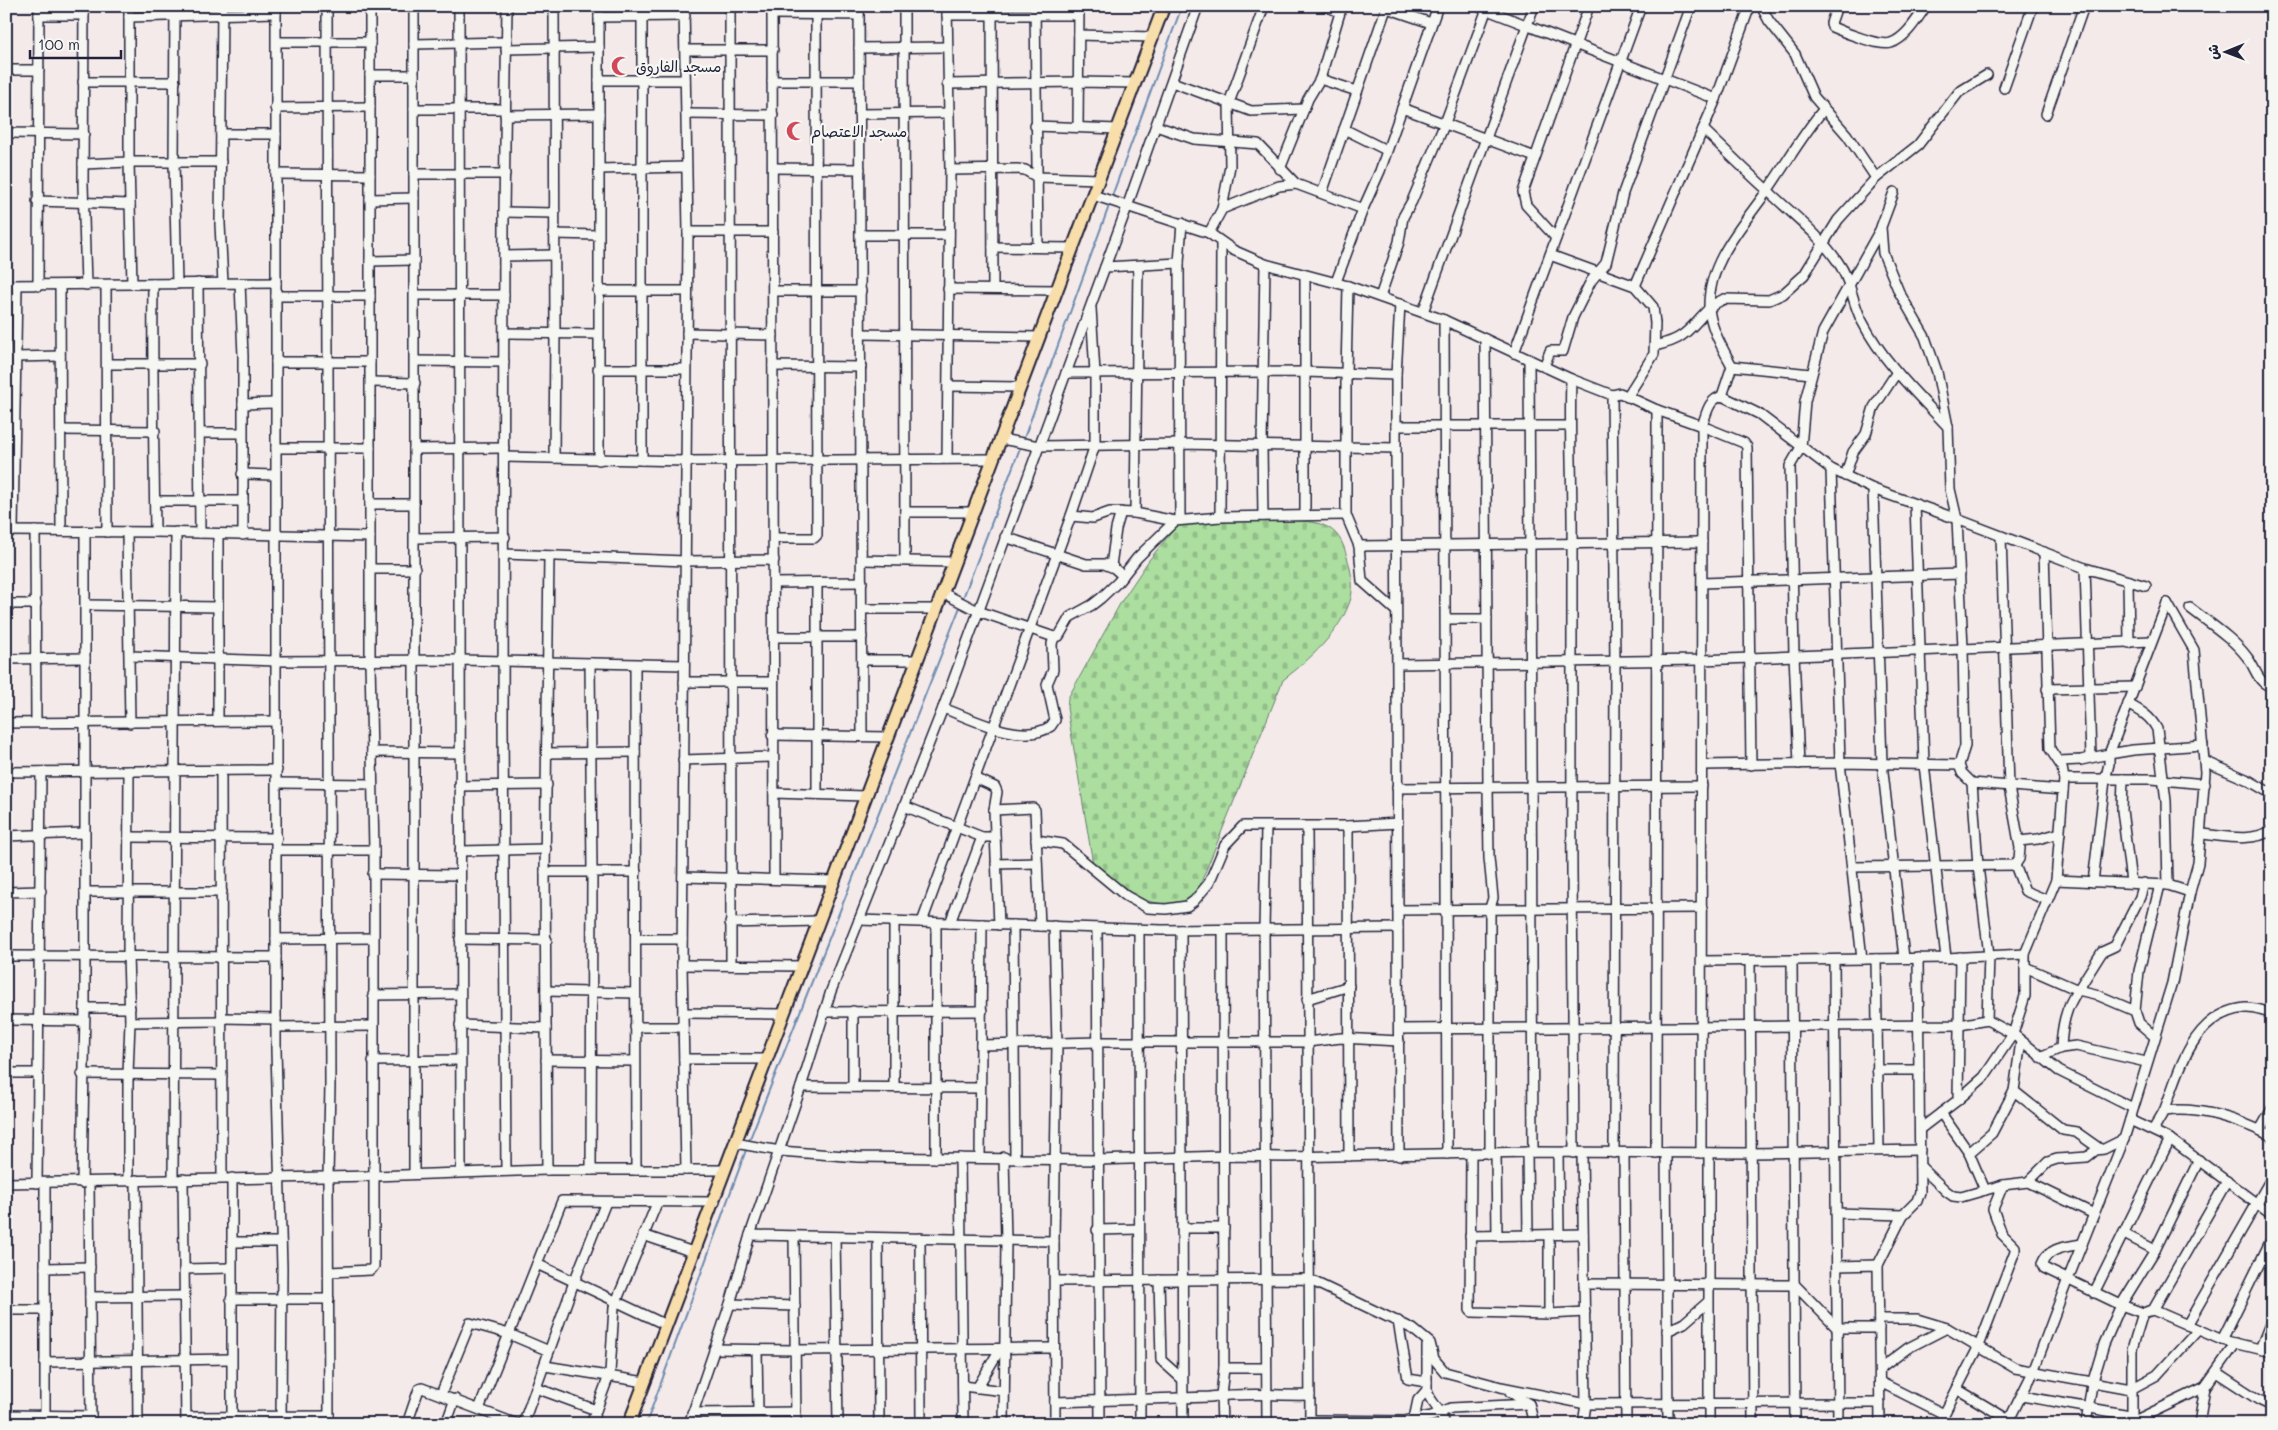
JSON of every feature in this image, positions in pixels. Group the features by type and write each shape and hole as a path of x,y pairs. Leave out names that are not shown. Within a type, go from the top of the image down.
{"main road":[{"path":"629,1424 693,1252 715,1202 766,1059 1164,6"}],"street":[{"path":"129,6 129,162 132,284"},
{"path":"183,1179 186,1420 329,1420 328,1176 330,1026 327,6"},
{"path":"329,1272 373,1269 372,1026 374,850 370,661 370,6"},
{"path":"414,6 414,504 416,661 414,753 414,1173"},
{"path":"459,6 458,449 461,1172"},
{"path":"506,1171 504,1026 504,212 507,6"},
{"path":"554,6 554,458"},
{"path":"599,6 599,460"},
{"path":"642,6 642,460"},
{"path":"730,6 731,965"},
{"path":"904,6 906,114 904,336 905,560"},
{"path":"689,1424 730,1304 750,1235 780,1151 824,1012 942,708 1127,207 1198,6"},
{"path":"1209,233 1222,209 1230,166 1229,103 1264,6"},
{"path":"1280,169 1304,108 1320,79 1341,9 1326,6"},
{"path":"1336,282 1363,209 1380,171 1438,6"},
{"path":"1477,6 1487,8 1526,26 1716,99"},
{"path":"1423,312 1534,6"},
{"path":"1556,238 1523,199 1523,192 1589,6"},
{"path":"1514,353 1641,6"},
{"path":"1544,367 1550,351 1563,351 1573,317 1591,281 1606,263 1623,193 1691,6"},
{"path":"1635,286 1716,99 1750,6"},
{"path":"1761,6 1769,21 1795,54 1814,97 1847,135 1876,178"},
{"path":"1837,6 1831,23 1832,27 1884,44 1894,42 1908,30 1926,6"},
{"path":"2004,88 2033,6"},
{"path":"2046,114 2084,6"},
{"path":"1322,193 1387,7 1431,23"},
{"path":"1380,297 1399,242 1405,212 1445,123 1487,8"},
{"path":"129,17 176,11 276,9 276,1023 282,1299 281,1420"},
{"path":"38,286 39,10 84,10 83,202 86,285"},
{"path":"222,10 220,224 223,283"},
{"path":"774,878 772,757 774,538 772,10 859,10 862,334 862,736"},
{"path":"774,538 816,537 816,10"},
{"path":"947,459 950,170 947,10 1079,11 1078,127"},
{"path":"176,11 174,162 177,284"},
{"path":"599,17 642,16 685,11 688,232 682,760 682,965 686,1170"},
{"path":"992,11 993,290"},
{"path":"1034,11 1038,248"},
{"path":"1078,35 1152,37"},
{"path":"277,42 370,42"},
{"path":"414,44 459,42 553,48 599,47"},
{"path":"859,48 948,46"},
{"path":"685,50 773,50"},
{"path":"6,70 39,70"},
{"path":"1655,346 1677,339 1709,308 1724,299 1777,298 1799,280 1838,220 1876,178 1918,145 1959,92 1986,74"},
{"path":"370,76 414,75"},
{"path":"1320,79 1357,91"},
{"path":"599,80 685,80"},
{"path":"772,81 859,81"},
{"path":"83,82 174,82"},
{"path":"948,84 993,82 1135,83"},
{"path":"1172,82 1251,110 1304,108"},
{"path":"275,108 370,107"},
{"path":"1402,108 1535,157"},
{"path":"414,109 458,109 553,115 599,114"},
{"path":"1722,396 1732,366 1718,337 1709,308 1710,288 1714,273 1736,233 1767,191 1804,133 1824,109"},
{"path":"859,114 948,113"},
{"path":"686,114 773,115"},
{"path":"1035,126 1118,128"},
{"path":"1156,126 1194,139 1261,146 1280,169 1296,184 1363,209"},
{"path":"1344,129 1386,150"},
{"path":"1703,129 1767,191 1800,218 1837,260 1850,286 1861,319 1870,335 1897,372 1948,427"},
{"path":"6,133 84,134"},
{"path":"221,134 276,134"},
{"path":"84,164 221,162"},
{"path":"599,169 686,167"},
{"path":"773,168 860,169"},
{"path":"950,170 1025,170 1037,177 1099,179"},
{"path":"276,174 370,175"},
{"path":"414,174 505,174"},
{"path":"1222,209 1279,186 1296,184"},
{"path":"1799,764 1794,655 1790,466 1801,447 1803,410 1823,332 1881,227 1894,192"},
{"path":"1093,195 1209,233 1221,243 1265,264 1305,276 1336,282 1444,320 1571,379 1612,395 1620,393 1657,410 1702,426 1746,445 1750,581 1751,765"},
{"path":"370,199 414,198"},
{"path":"37,201 130,204"},
{"path":"504,212 554,212"},
{"path":"942,708 1017,733 1032,734 1048,729 1054,723 1047,684 1053,670 1052,644 1054,638 1059,636 1070,616 1092,605 1123,576 1137,558 1178,520 1179,263 1182,224"},
{"path":"1881,227 1881,245 1885,260 1925,337 1931,354 1948,427 1950,489 1957,519 1963,648 1965,746 1959,765 1962,773 1972,783 2063,790"},
{"path":"688,232 773,232"},
{"path":"554,234 598,235"},
{"path":"861,235 949,236"},
{"path":"1220,517 1219,373 1221,243"},
{"path":"993,246 1073,248"},
{"path":"504,256 554,255"},
{"path":"1550,255 1635,286 1653,307 1655,346 1652,360 1627,396"},
{"path":"370,261 414,260"},
{"path":"1105,267 1179,263"},
{"path":"1263,516 1262,446 1265,264"},
{"path":"1135,513 1138,266"},
{"path":"1305,276 1305,515"},
{"path":"240,283 243,404 243,535"},
{"path":"6,285 276,283"},
{"path":"153,284 152,364 155,431 155,532"},
{"path":"198,284 200,533"},
{"path":"106,285 107,532"},
{"path":"17,286 15,357 11,379 10,531 176,532 370,537"},
{"path":"60,286 61,531"},
{"path":"1348,286 1346,515 1359,546 1362,582 1396,611"},
{"path":"948,290 1057,290"},
{"path":"598,291 686,291"},
{"path":"773,291 861,292"},
{"path":"415,295 504,295"},
{"path":"276,296 370,296"},
{"path":"922,922 1071,516 1095,445 1095,373 1091,304"},
{"path":"1399,1156 1396,375 1400,304"},
{"path":"1444,320 1447,1154"},
{"path":"504,333 598,334"},
{"path":"687,333 773,335"},
{"path":"862,334 949,337 1039,337"},
{"path":"1485,339 1489,858 1493,898 1490,908 1489,1029 1497,1236"},
{"path":"15,357 60,356"},
{"path":"1528,1235 1531,1029 1529,360"},
{"path":"415,361 504,362"},
{"path":"276,362 370,362"},
{"path":"107,364 200,364"},
{"path":"773,366 861,367"},
{"path":"1732,366 1811,374"},
{"path":"598,369 686,369"},
{"path":"1066,373 1305,372 1396,375"},
{"path":"1845,476 1853,452 1866,434 1874,407 1897,372"},
{"path":"1571,379 1573,786 1571,910 1573,1028 1585,1312 1586,1404 1583,1424"},
{"path":"370,382 415,383"},
{"path":"949,386 1020,387"},
{"path":"1612,395 1615,661 1614,1153"},
{"path":"1709,1424 1709,1286 1705,1153 1702,908 1702,426 1713,399 1722,396 1759,414 1831,469 1873,489 2085,568 2146,586"},
{"path":"243,404 275,403"},
{"path":"1657,410 1655,543 1657,661 1657,1027 1667,1284 1668,1424"},
{"path":"1396,426 1570,426"},
{"path":"61,430 155,431"},
{"path":"200,432 242,433"},
{"path":"1001,439 1039,446 1179,444 1396,448"},
{"path":"276,448 370,448"},
{"path":"414,449 504,448"},
{"path":"504,457 685,461 993,459"},
{"path":"1831,469 1840,763 1862,959"},
{"path":"242,474 275,475"},
{"path":"1873,489 1882,763 1904,958"},
{"path":"155,501 242,501"},
{"path":"370,504 414,504"},
{"path":"1915,504 1924,764 1946,958"},
{"path":"905,512 973,512"},
{"path":"1071,516 1093,518 1103,513 1121,512 1178,520 1220,517 1346,515"},
{"path":"1111,566 1121,512"},
{"path":"35,531 36,722"},
{"path":"6,1415 45,1420 92,1420 90,1268 82,1074 85,1008 85,531"},
{"path":"127,532 130,723"},
{"path":"173,1179 176,532"},
{"path":"218,534 218,721"},
{"path":"2001,536 2009,787 2020,853 2015,865 2025,891 2046,900"},
{"path":"1005,537 1086,564 1100,563 1111,566 1123,576"},
{"path":"415,538 505,538"},
{"path":"1359,546 1702,542"},
{"path":"1920,1129 1941,1114 1984,1077 2013,1034 2025,996 2025,954 2056,880 2064,779 2060,761 2050,749 2044,552"},
{"path":"505,554 685,561 774,560"},
{"path":"547,1170 547,940 545,872 549,556"},
{"path":"862,560 954,562"},
{"path":"2085,568 2091,757"},
{"path":"370,569 415,569"},
{"path":"1702,583 1960,574"},
{"path":"2128,581 2129,643"},
{"path":"774,583 862,582"},
{"path":"817,794 818,583"},
{"path":"942,593 978,611 1054,638"},
{"path":"6,604 36,604"},
{"path":"1957,1389 2008,1422 2033,1372 2124,1139 2154,1036 2172,984 2190,892 2198,863 2205,784 2194,650 2167,604 2108,754 2109,764 2105,780 2093,882"},
{"path":"86,605 218,607"},
{"path":"2190,608 2240,649 2248,658 2261,680 2272,686"},
{"path":"862,609 936,609"},
{"path":"1446,620 1487,619"},
{"path":"773,637 862,637"},
{"path":"1398,664 1702,660 2151,641"},
{"path":"130,656 276,661 460,660 684,665"},
{"path":"6,659 85,658"},
{"path":"862,660 917,660"},
{"path":"590,663 592,872 590,994 591,1170"},
{"path":"635,664 637,938 634,1061 636,1170"},
{"path":"684,682 773,682"},
{"path":"2047,689 2135,687"},
{"path":"2128,704 2146,714 2153,721 2161,748 2165,780 2164,885 2139,971 2134,1011 2139,1023 2154,1036"},
{"path":"6,723 276,722"},
{"path":"772,735 888,737"},
{"path":"2060,761 2080,760 2108,754 2161,748 2203,745"},
{"path":"372,752 460,753"},
{"path":"547,753 635,752"},
{"path":"682,760 772,757"},
{"path":"2204,761 2248,780 2272,794"},
{"path":"1702,765 1882,763 1959,765"},
{"path":"6,772 277,770"},
{"path":"129,771 130,892 128,955 130,1022 128,1074 137,1297 138,1424"},
{"path":"221,771 222,1178"},
{"path":"41,772 38,1072 45,1268 45,1420"},
{"path":"975,778 996,789 994,810 999,925"},
{"path":"2064,779 2165,780 2205,784"},
{"path":"2123,779 2122,810 2131,882"},
{"path":"277,783 372,784"},
{"path":"1972,783 1978,866 1989,955 1987,1020"},
{"path":"459,786 547,785"},
{"path":"1397,788 1702,786"},
{"path":"774,792 865,796"},
{"path":"904,806 982,837 995,837"},
{"path":"994,810 1034,809 1040,926"},
{"path":"1036,840 1063,844 1126,896 1148,908 1166,909 1187,906 1194,901 1209,883 1225,846 1243,826 1307,827 1398,823"},
{"path":"1348,826 1350,1039 1348,1156"},
{"path":"1266,827 1264,930 1266,1424"},
{"path":"1307,827 1306,928 1310,1422 1360,1423 1408,1421 1451,1408 1530,1404"},
{"path":"2202,834 2251,837 2260,836 2272,830"},
{"path":"6,836 84,833"},
{"path":"2019,841 2038,839 2060,833"},
{"path":"129,837 277,838"},
{"path":"950,923 982,837"},
{"path":"460,851 546,849"},
{"path":"277,850 374,850"},
{"path":"996,864 1037,863"},
{"path":"1853,867 2015,865"},
{"path":"545,872 636,872"},
{"path":"373,874 460,875"},
{"path":"683,877 833,881"},
{"path":"2056,880 2144,883 2164,885 2190,892"},
{"path":"2061,1048 2064,1018 2072,998 2102,952 2115,946 2140,897 2144,883"},
{"path":"6,892 41,891"},
{"path":"85,892 222,892"},
{"path":"1398,910 1702,908"},
{"path":"859,920 1139,930 1398,928"},
{"path":"730,923 818,921"},
{"path":"894,921 892,1011 894,1088"},
{"path":"936,923 936,1158"},
{"path":"980,1158 982,924"},
{"path":"1013,926 1015,1158"},
{"path":"1054,926 1057,1044 1054,1241 1055,1424"},
{"path":"1097,928 1099,1042 1097,1230 1100,1424"},
{"path":"1139,930 1140,1424"},
{"path":"1181,930 1183,1042 1181,1157 1183,1424"},
{"path":"1222,1424 1221,1395 1224,1368 1223,930"},
{"path":"276,939 373,938"},
{"path":"637,938 682,939"},
{"path":"460,939 547,940"},
{"path":"1703,961 1946,958 2025,954"},
{"path":"6,956 276,957"},
{"path":"1958,1100 1960,957"},
{"path":"1880,1424 1878,1264 1904,1215 1917,1201 1920,1192 1918,958"},
{"path":"1876,959 1879,1150"},
{"path":"1792,960 1795,1424"},
{"path":"1834,960 1834,1151 1838,1424"},
{"path":"1750,961 1752,1424"},
{"path":"682,965 801,966"},
{"path":"2025,967 2134,1011"},
{"path":"1307,999 1349,986"},
{"path":"546,991 590,994 635,993"},
{"path":"373,995 460,994"},
{"path":"85,1008 130,1008"},
{"path":"2153,1130 2164,1111 2187,1054 2201,1031 2214,1020 2238,1010 2254,1009 2272,1013"},
{"path":"852,1011 853,1087"},
{"path":"824,1012 982,1011"},
{"path":"683,1013 783,1014"},
{"path":"130,1022 174,1023 222,1019 330,1026 372,1026"},
{"path":"6,1020 84,1021"},
{"path":"1399,1029 1960,1025 1987,1020 2013,1034 2059,1071 2133,1108"},
{"path":"460,1025 546,1028"},
{"path":"635,1027 683,1027"},
{"path":"981,1045 1099,1042 1307,1042 1341,1038 1399,1041"},
{"path":"1969,1152 1992,1133 2014,1092 2021,1041"},
{"path":"2040,1057 2061,1048 2076,1046 2146,1062"},
{"path":"684,1059 766,1059"},
{"path":"373,1060 460,1060"},
{"path":"546,1060 634,1061"},
{"path":"1877,1070 1919,1070"},
{"path":"6,1073 38,1072"},
{"path":"82,1074 222,1075"},
{"path":"801,1087 980,1088"},
{"path":"2014,1092 2063,1130 2076,1132 2100,1149"},
{"path":"2260,1130 2272,1109"},
{"path":"2164,1111 2194,1110 2260,1130 2272,1136"},
{"path":"1941,1114 1969,1152 1985,1190"},
{"path":"2130,1120 2170,1139 2272,1214"},
{"path":"2028,1182 2048,1162 2057,1159 2087,1157 2100,1149 2124,1139"},
{"path":"2094,1293 2170,1139"},
{"path":"735,1143 780,1151 858,1157 1004,1157 1097,1160 1224,1156 1399,1156 1530,1152 1751,1153 1920,1150"},
{"path":"1558,1153 1559,1234"},
{"path":"1624,1153 1626,1424"},
{"path":"1471,1154 1470,1310 1472,1312 1549,1314 1585,1312"},
{"path":"1004,1157 1006,1240 1002,1349 1004,1424"},
{"path":"960,1158 964,1424"},
{"path":"2086,1424 2092,1384 2104,1344 2121,1305 2154,1250 2199,1160"},
{"path":"1920,1166 1953,1196 1960,1196 2003,1185 2028,1182 2094,1214"},
{"path":"6,1183 374,1176 414,1173 547,1170 725,1170"},
{"path":"2187,1326 2272,1177"},
{"path":"232,1178 232,1420"},
{"path":"2082,1244 2054,1250 2044,1259 2042,1264 2044,1268 2094,1293 2144,1314 2154,1310 2227,1181"},
{"path":"1939,1424 1978,1346 2015,1251 2015,1247 2002,1234 1994,1209 2003,1185"},
{"path":"479,1408 562,1202 715,1202"},
{"path":"523,1424 574,1282 606,1202"},
{"path":"590,1424 610,1376 613,1312 656,1203"},
{"path":"1836,1213 1904,1215"},
{"path":"1182,1228 1224,1228"},
{"path":"1097,1230 1139,1229"},
{"path":"1549,1234 1549,1314"},
{"path":"1470,1236 1583,1234"},
{"path":"2124,1234 2154,1250"},
{"path":"643,1235 693,1252"},
{"path":"750,1235 1054,1241"},
{"path":"794,1236 796,1424"},
{"path":"835,1237 838,1424"},
{"path":"878,1238 879,1424"},
{"path":"920,1238 921,1424"},
{"path":"2222,1340 2272,1238"},
{"path":"232,1242 281,1242"},
{"path":"537,1264 666,1325"},
{"path":"1837,1266 1878,1264"},
{"path":"45,1268 90,1268"},
{"path":"184,1268 231,1268"},
{"path":"1055,1281 1308,1279 1398,1321 1427,1338 1434,1359 1446,1372 1501,1387 1586,1404 1880,1404"},
{"path":"1159,1280 1161,1360 1182,1378"},
{"path":"1584,1284 1795,1285 1837,1328"},
{"path":"90,1297 184,1296"},
{"path":"231,1299 329,1299"},
{"path":"1667,1330 1684,1323 1708,1302"},
{"path":"730,1304 795,1306"},
{"path":"6,1310 45,1310"},
{"path":"2154,1310 2222,1340 2272,1352"},
{"path":"2131,1420 2132,1348 2144,1314"},
{"path":"1837,1328 1916,1319 1947,1328 2015,1368 2092,1384 2131,1389 2157,1375 2198,1330"},
{"path":"2260,1349 2272,1319"},
{"path":"1398,1321 1408,1379 1427,1386"},
{"path":"441,1394 468,1325 473,1322 550,1351"},
{"path":"1880,1369 1892,1362 1908,1348 1947,1328"},
{"path":"1427,1338 1427,1386 1430,1398 1442,1412 1444,1424"},
{"path":"2199,1424 2205,1387 2236,1343"},
{"path":"714,1349 1054,1348"},
{"path":"977,1388 1002,1349"},
{"path":"757,1350 758,1412"},
{"path":"45,1362 231,1359"},
{"path":"545,1366 645,1382"},
{"path":"1224,1368 1266,1368"},
{"path":"2216,1372 2258,1400 2272,1406"},
{"path":"1880,1382 1944,1414"},
{"path":"963,1386 1004,1391"},
{"path":"1408,1421 1427,1386"},
{"path":"1501,1387 1530,1404 1534,1424"},
{"path":"2022,1396 2089,1408 2131,1420 2205,1387"},
{"path":"536,1388 596,1410"},
{"path":"406,1424 419,1389 441,1394 479,1408 494,1420 517,1424"},
{"path":"1055,1402 1234,1394 1310,1396"},
{"path":"446,1424 456,1399"},
{"path":"692,1413 796,1412"},
{"path":"2269,1424 2272,1419"}],"green space":[{"path":"1281,519 1318,523 1333,530 1344,547 1350,567 1351,598 1332,634 1303,664 1283,680 1200,885 1190,899 1179,903 1160,904 1144,900 1118,885 1093,864 1067,708 1068,698 1121,602 1149,560 1178,524"}],"waterway":[{"path":"1112,196 1182,6"},
{"path":"1024,438 1109,206"},
{"path":"963,598 1020,448"},
{"path":"749,1141 960,607"},
{"path":"646,1424 746,1150"}],"place":[{"name":"مسجد الفاروق","path":"621,66"},
{"name":"مسجد الاعتصام","path":"796,131"}]}
